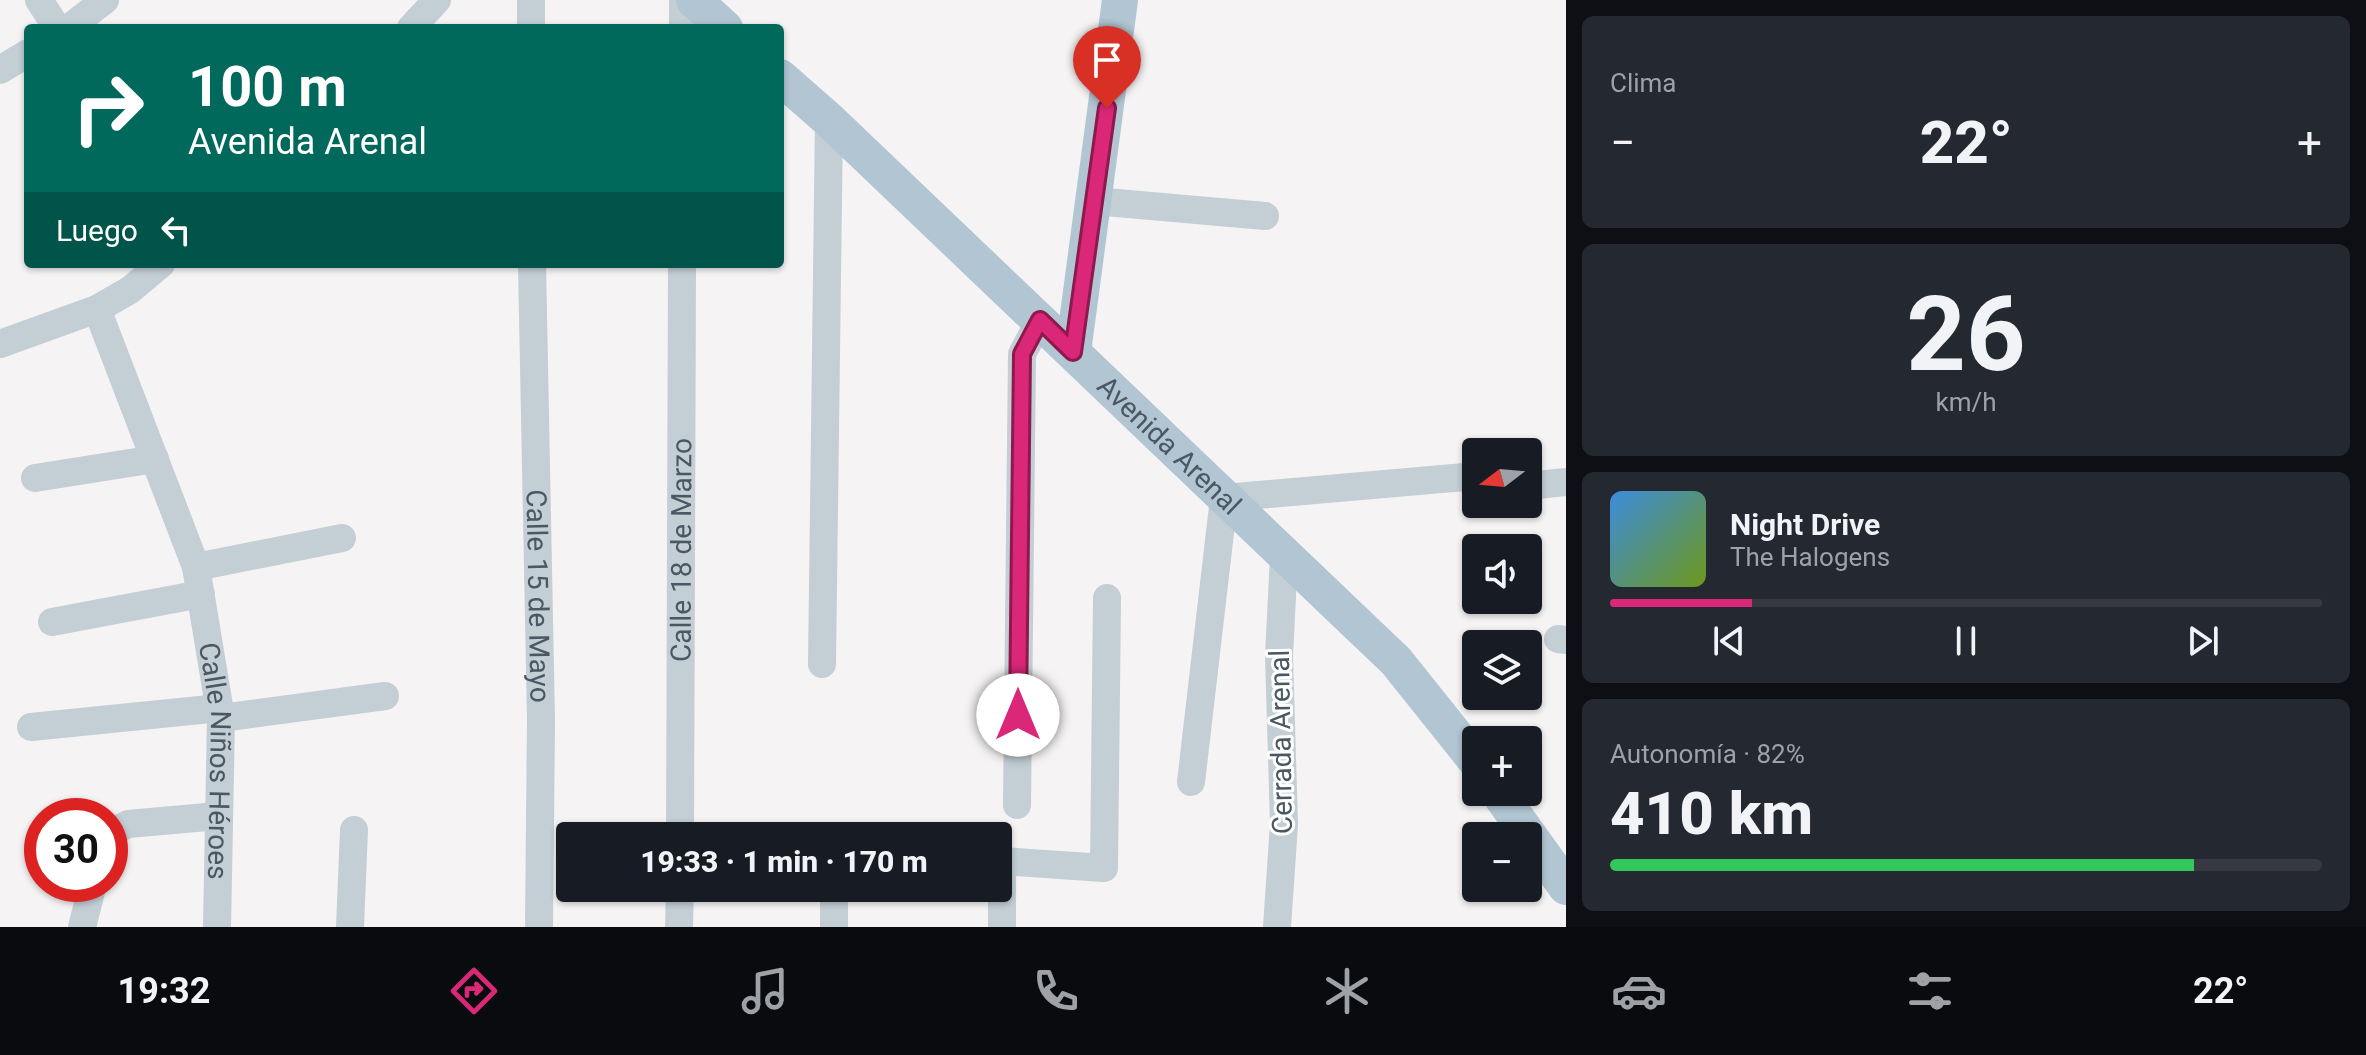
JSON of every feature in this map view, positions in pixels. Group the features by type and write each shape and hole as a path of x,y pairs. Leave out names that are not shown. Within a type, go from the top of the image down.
{"main road":[{"path":"694,0 721,24"},
{"path":"1073,352 1120,0"},
{"name":"Avenida Arenal","path":"784,81 1040,320 1396,661 1462,744"},
{"path":"1509,806 1563,875"}],"street":[{"path":"39,0 54,24"},
{"path":"74,24 105,0"},
{"path":"415,24 437,0"},
{"path":"531,0 531,24"},
{"path":"683,0 683,24"},
{"path":"0,70 24,55"},
{"path":"822,664 829,120"},
{"path":"1094,201 1265,216"},
{"path":"0,344 97,309 130,290 156,268"},
{"name":"Calle 15 de Mayo","path":"532,268 541,720 539,927"},
{"name":"Calle 18 de Marzo","path":"680,822 682,268"},
{"name":"Calle Niños Héroes","path":"97,309 198,580 221,713 217,927"},
{"path":"1017,805 1022,354 1040,320"},
{"path":"35,478 155,459"},
{"path":"1191,782 1224,498 1462,477"},
{"path":"1542,485 1566,482"},
{"path":"52,622 342,538"},
{"name":"Cerrada Arenal","path":"1277,927 1284,824 1279,656 1284,556"},
{"path":"1002,927 1002,861 1104,868 1107,598"},
{"path":"31,727 221,713 385,696"},
{"path":"128,828 218,816"},
{"path":"350,927 354,830"},
{"path":"82,927 88,902"},
{"path":"679,927 680,902"},
{"path":"834,902 834,927"}],"route":[{"path":"1018,715 1022,354 1040,320 1073,352 1107,108"}]}
